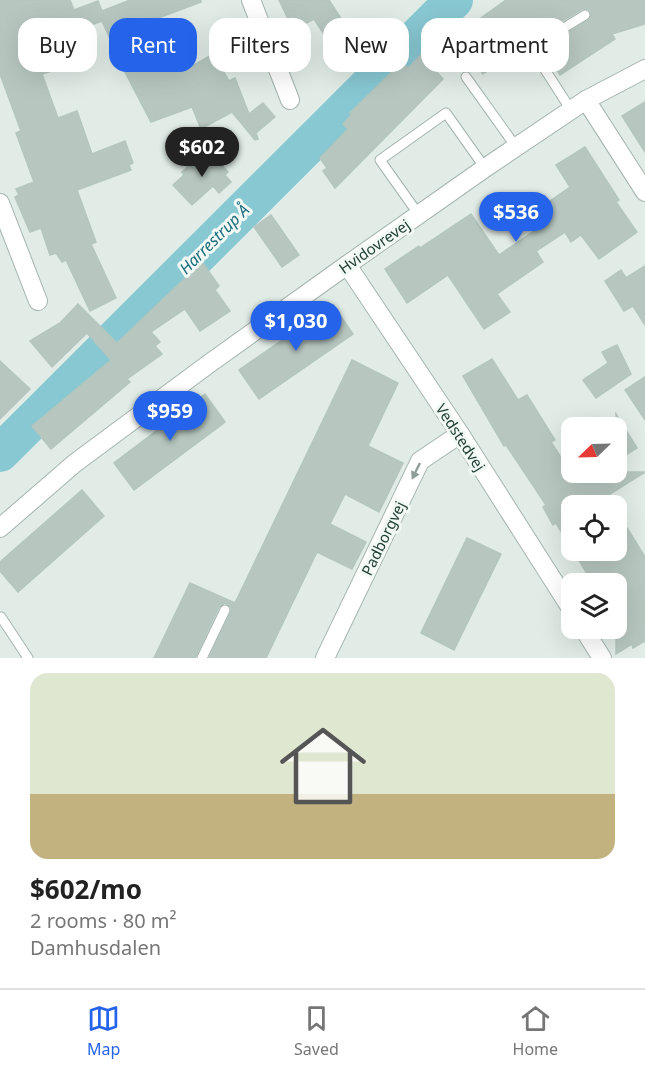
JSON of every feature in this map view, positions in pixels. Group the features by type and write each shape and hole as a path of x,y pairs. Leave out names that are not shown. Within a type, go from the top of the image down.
{"street":[{"path":"251,0 290,100"},
{"name":"Hvidovrevej","path":"0,528 75,463 347,265 579,105 645,69"},
{"path":"579,105 645,192"},
{"path":"0,203 38,301"},
{"name":"Vedstedvej","path":"347,265 561,593"},
{"name":"Padborgvej","path":"325,658 420,461 460,435"},
{"path":"590,639 602,658"}],"lane":[{"path":"579,105 531,48 585,15"},
{"path":"466,77 516,147"},
{"path":"419,215 380,160 446,113 485,168"},
{"path":"202,658 225,610"},
{"path":"1,617 28,658"}],"building":[{"path":"0,0 70,0 74,10 98,1 102,11 130,0 201,0 201,2 158,18 109,18 109,37 102,21 97,23 97,18 18,18 18,72 49,72 42,74 58,118 77,111 92,154 125,141 133,163 129,165 131,170 77,190 96,242 91,244 116,298 90,311 66,260 62,262 56,253 50,255 41,228 30,232 15,197 19,195 16,189 34,182 16,133 21,131 0,74"},
{"path":"279,0 329,0 341,18 323,18 323,33 314,19 288,18"},
{"path":"506,0 645,0 645,24 612,34 615,39 569,69 569,32 589,20 591,12 588,9 582,9 567,18 481,18"},
{"path":"421,55 421,72 437,72 443,79 335,188 323,171 327,168 320,158 348,129 343,124 352,114 350,113 392,72 409,72 409,67"},
{"path":"209,56 209,72 224,72 229,81 235,78 249,114 263,103 275,117 256,133 258,139 255,140 232,112 201,129 192,107 151,122 125,72 197,72 197,63"},
{"path":"645,102 645,152 622,116"},
{"path":"585,147 619,200 616,202 637,232 599,259 581,235 571,242 565,232 536,251 543,262 497,294 510,312 484,329 448,275 407,303 385,269 471,214 499,255 540,227 533,217 545,209 543,206 570,187 556,165"},
{"path":"207,149 228,172 225,175 231,182 219,193 213,186 192,205 173,185 184,175 182,172"},
{"path":"271,215 299,255 282,267 254,227"},
{"path":"202,262 219,286 215,290 230,311 200,331 185,309 151,332 160,342 155,346 162,354 127,379 130,382 51,449 32,426 111,360 87,333 52,367 30,341 60,323 78,304 117,343"},
{"path":"645,266 645,325 633,306 624,311 605,281 621,270 626,278"},
{"path":"333,305 353,334 259,399 239,370"},
{"path":"617,345 631,374 596,398 583,380 608,363 602,352"},
{"path":"492,359 518,400 527,395 555,440 551,442 561,458 561,483 627,483 627,472 645,472 608,495 561,495 561,531 556,523 553,525 543,507 546,505 506,445 504,446 463,376"},
{"path":"352,360 398,383 368,446 403,463 379,512 345,494 330,524 366,542 352,569 317,552 266,658 209,658 231,612 231,607 225,603 219,607 195,658 154,658 190,583 235,603"},
{"path":"0,361 30,389 0,419"},
{"path":"645,377 645,420 625,390"},
{"path":"205,394 225,422 134,490 114,463"},
{"path":"627,432 637,448 627,454"},
{"path":"82,490 104,516 18,592 0,571 0,562"},
{"path":"627,528 645,557 645,641 633,648 632,644 616,654 616,639 627,639 627,573 587,573 579,561 627,561"},
{"path":"467,538 501,554 454,650 421,633"}],"waterway":[{"name":"Harrestrup Å","path":"0,453 454,0"}]}
